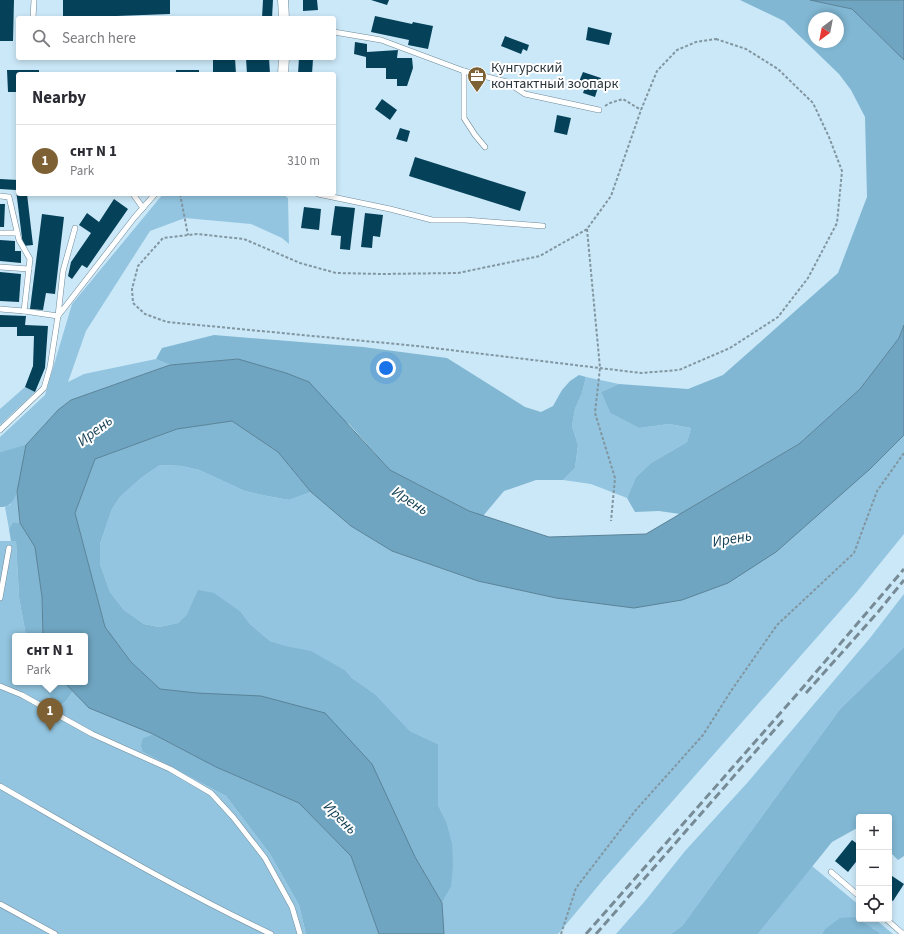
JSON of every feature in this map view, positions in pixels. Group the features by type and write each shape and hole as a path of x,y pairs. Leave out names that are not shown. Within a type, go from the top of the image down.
{"street":[{"path":"283,0 284,16"},
{"path":"283,72 284,60"}],"lane":[{"path":"33,16 34,0"},
{"path":"336,32 381,40 464,71 507,82 525,94 599,110"},
{"path":"464,71 464,118 485,147"},
{"path":"0,196 9,197 19,240 30,259 24,311"},
{"path":"134,196 143,208"},
{"path":"58,316 107,252 153,196"},
{"path":"328,196 390,209 432,220 465,220 542,226"},
{"path":"0,430 44,388 50,367 63,271 75,228"},
{"path":"0,233 17,234"},
{"path":"0,267 29,269"},
{"path":"0,309 58,316"},
{"path":"0,598 9,548"},
{"path":"0,686 22,695 92,734 170,769 211,793 233,817 265,858 292,907 300,934"},
{"path":"0,786 95,841 233,916 271,934"},
{"path":"832,872 856,893"},
{"path":"0,904 54,934"},
{"path":"889,922 903,934 904,933"}],"path":[{"path":"716,39 746,49 778,68 813,103 829,136 842,171 837,223 808,278 778,316 730,348 678,370 641,373 417,346 167,322 146,314 133,303 132,289 138,266 163,238 196,234 244,239 300,263 336,273 458,273 540,256 587,229 611,196 641,110 657,71 677,50 696,42 716,39"},
{"path":"599,110 610,103 623,99 641,110"},
{"path":"180,196 188,235"},
{"path":"587,229 600,368 596,413 615,478 611,521"},
{"path":"561,934 576,888 635,811 703,735 731,691 777,625 854,553 877,491 904,453"}],"shaded area":[{"path":"740,0 810,0 852,9 904,60 904,325 899,338 860,389 799,444 680,514 659,511 635,512 627,498 636,477 651,463 687,442 691,428 669,424 639,428 610,413 601,392 619,384 688,389 723,375 838,273 867,197 865,117 851,90 839,74 812,48 844,48 844,12 808,12 808,44 784,21"},
{"path":"161,196 286,196 288,198 289,244 282,238 251,224 185,218 150,231 86,331 68,382 84,374 156,359 170,365 71,400 58,410 25,446 0,452 0,437 45,395 72,304"},
{"path":"214,335 363,347 447,358 525,407 541,412 553,406 562,390 570,381 579,375 586,377 582,393 575,409 572,426 578,445 575,468 563,480 536,480 504,491 483,516 469,511 390,470 349,424 238,359 170,365 156,359 162,348"},
{"path":"586,377 619,384 601,392 610,413 639,428 669,424 691,428 687,442 651,463 636,477 627,498 591,484 563,480 575,468 578,445 572,426 575,409 582,393"},
{"path":"25,387 35,392 0,425 0,409"},
{"path":"232,421 278,452 311,492 289,500 245,491 199,470 182,466 160,465 141,478 120,497 112,509 100,544 100,564 110,592 124,610 144,624 159,627 178,623 187,614 198,590 214,593 241,612 250,624 270,641 285,646 311,651 346,671 352,678 375,694 410,731 438,744 438,805 446,821 452,844 453,866 451,887 442,903 415,857 197,693 160,689 131,662 105,627 75,513 95,459 177,429"},
{"path":"904,435 904,534 856,593 603,880 558,934 444,934 442,903 451,887 446,821 438,805 438,744 410,731 375,694 352,678 346,671 270,641 250,624 241,612 193,603 187,614 178,623 159,627 144,624 124,610 110,592 100,564 100,544 112,509 120,497 141,478 160,465 182,466 199,470 245,491 267,496 289,500 311,492 351,526 392,551 478,581 556,598 870,469"},
{"path":"26,445 21,478 16,495 9,505 6,507 0,507 0,452"},
{"path":"17,492 20,523 13,522 9,529 5,507 10,505"},
{"path":"13,522 20,523 35,547 42,597 43,633 25,633 19,597 16,541 11,541 9,529"},
{"path":"0,541 16,541 19,597 25,633 12,633 12,685 44,685 56,709 66,701 73,691 89,708 153,734 143,738 143,752 226,796 270,854 299,905 306,934 0,934"},
{"path":"904,594 904,647 840,709 682,926 671,934 616,934 645,901 685,851 748,782 870,638"},
{"path":"904,647 904,856 898,860 892,854 892,814 856,814 856,829 832,842 758,934 671,934 682,926 840,709"},
{"path":"44,685 67,685 73,691 66,701 56,709"},
{"path":"153,734 216,767 299,803 351,856 379,934 306,934 299,905 270,854 226,796 143,752 141,745 143,738"},
{"path":"812,866 856,903 856,922 879,922 893,934 879,934 879,932 873,928 824,930 822,934 758,934"},
{"path":"854,917 856,918 856,922 862,922 879,932 879,934 822,934 824,930 840,918"}],"water":[{"path":"810,0 904,0 904,60 852,9"},
{"name":"Ирень","path":"904,325 904,435 870,469 776,552 728,583 682,600 634,608 556,598 478,581 392,551 351,526 311,492 278,452 232,421 177,429 95,459 75,513 105,627 131,662 160,689 197,693 261,696 325,713 372,764 415,857 442,903 444,934 379,934 351,856 299,803 216,767 153,734 89,708 67,685 88,685 88,633 43,633 42,597 35,547 20,523 17,492 26,445 58,410 71,400 170,365 238,359 286,373 309,382 390,470 469,511 549,537 646,534 799,444 860,389 899,338"}],"building":[{"path":"0,0 14,0 13,41 0,41"},
{"path":"63,0 170,0 170,14 63,16"},
{"path":"263,0 273,0 272,16 262,16"},
{"path":"303,0 317,0 318,10 303,11"},
{"path":"371,0 389,0 387,5"},
{"path":"375,16 412,24 413,22 433,26 428,49 408,45 409,40 371,32"},
{"path":"588,27 612,33 609,45 586,40"},
{"path":"505,36 529,45 527,51 523,49 521,54 501,46"},
{"path":"355,42 367,44 367,52 398,50 397,58 412,58 413,68 407,86 397,86 397,79 386,79 386,68 366,68 366,57 354,54"},
{"path":"213,60 235,60 236,72 213,72"},
{"path":"246,60 269,60 270,72 247,72"},
{"path":"299,60 313,60 312,72 298,72"},
{"path":"7,70 39,70 39,72 16,72 16,92 8,92"},
{"path":"176,70 199,70 199,72 176,72"},
{"path":"583,72 601,78 595,97 583,93 585,87 578,84"},
{"path":"382,99 397,110 390,120 375,109"},
{"path":"557,115 571,118 567,135 554,132"},
{"path":"400,128 410,131 407,142 396,139"},
{"path":"415,157 526,192 520,211 409,176"},
{"path":"0,179 16,180 16,190 0,189"},
{"path":"17,196 27,196 33,245 23,246"},
{"path":"114,199 128,209 87,268 82,265 72,279 68,276 71,262 91,233 79,225 87,213 99,222"},
{"path":"0,204 5,204 4,227 0,227"},
{"path":"335,206 355,208 350,250 340,249 341,236 331,235"},
{"path":"304,207 321,209 319,230 301,228"},
{"path":"365,213 383,215 380,237 373,236 372,248 361,247"},
{"path":"42,214 64,217 55,294 46,293 43,310 30,309"},
{"path":"0,240 15,241 15,251 21,251 21,263 0,261"},
{"path":"0,272 21,274 19,302 0,301"},
{"path":"0,315 26,316 25,325 48,326 45,368 35,392 25,387 33,366 34,336 17,336 17,327 0,327"},
{"path":"852,840 856,843 856,862 848,872 835,861"},
{"path":"892,876 904,884 892,900"}],"railway":[{"path":"586,934 799,692 904,569"},
{"path":"806,693 878,612 904,580"},
{"path":"596,934 783,720"}],"place":[{"name":"Кунгурский контактный зоопарк","path":"477,93"},
{"name":"снт N 1","path":"50,731"}]}
